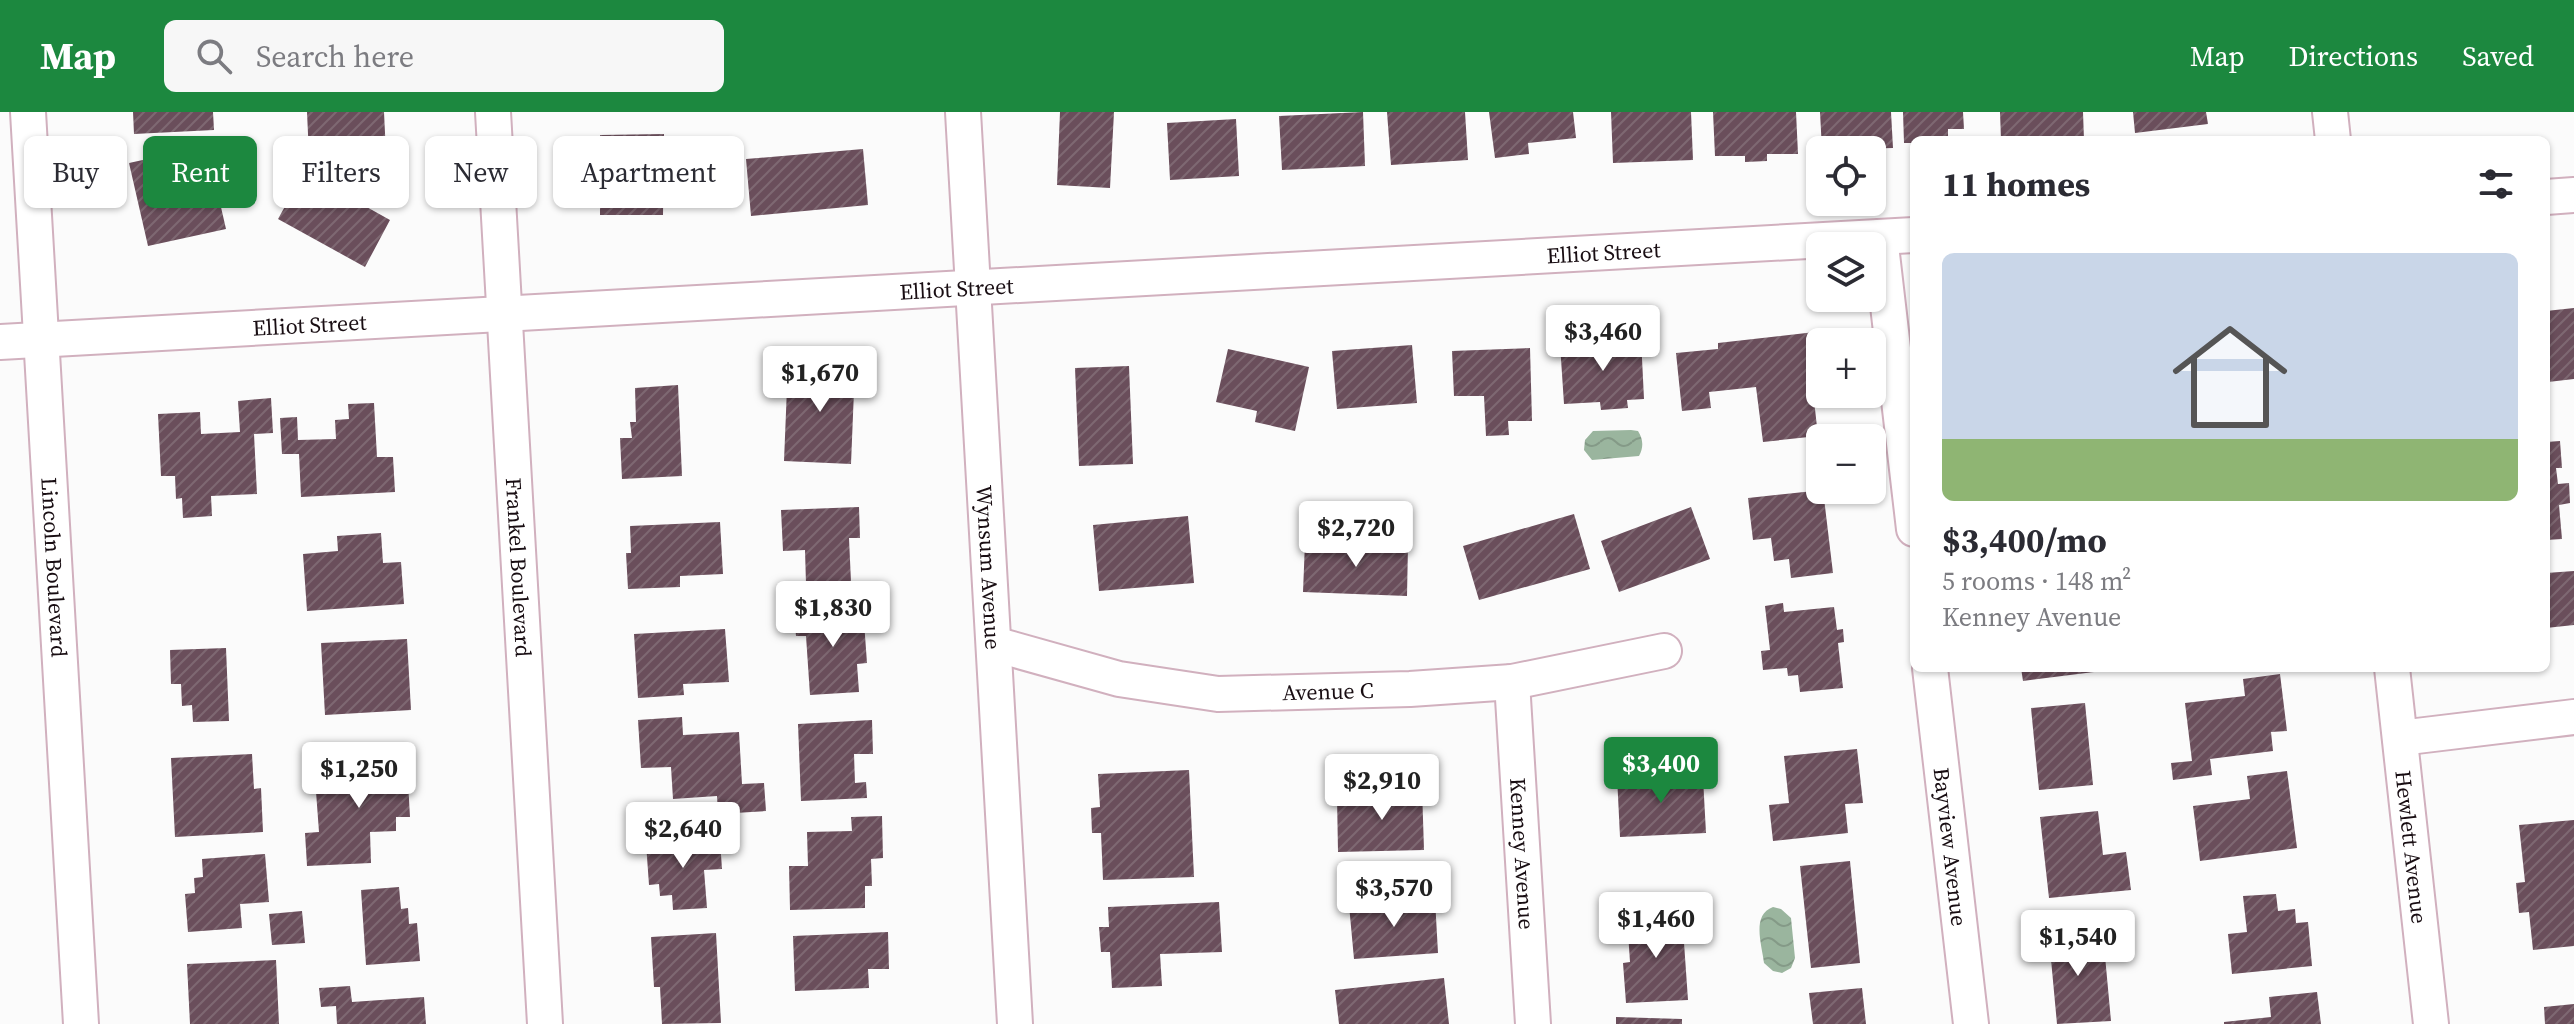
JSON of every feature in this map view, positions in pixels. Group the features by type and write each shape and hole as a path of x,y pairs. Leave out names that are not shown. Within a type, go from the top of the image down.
{"street":[{"name":"Lincoln Boulevard","path":"28,112 81,1024"},
{"name":"Frankel Boulevard","path":"493,112 545,1024"},
{"name":"Wynsum Avenue","path":"963,112 1015,1024"},
{"path":"2330,112 2333,136"},
{"path":"2550,197 2574,195"},
{"name":"Elliot Street","path":"1886,237 1910,235"},
{"name":"Elliot Street","path":"0,342 1806,241"},
{"path":"1886,289 1910,495"},
{"name":"Avenue C","path":"994,644 1119,679 1218,694 1410,689 1512,682 1664,651"},
{"name":"Bayview Avenue","path":"1930,672 1971,1024"},
{"name":"Hewlett Avenue","path":"2392,672 2431,1024"},
{"name":"Kenney Avenue","path":"1512,682 1533,1024"},
{"path":"2400,738 2574,717"}],"water":[{"path":"1593,431 1638,431 1641,437 1639,456 1592,460 1584,450 1585,440"},
{"path":"1773,907 1781,909 1791,918 1795,958 1791,968 1782,973 1773,971 1764,963 1760,939 1762,917"}],"building":[{"path":"133,112 213,112 214,130 134,134"},
{"path":"307,112 384,112 385,136 308,136"},
{"path":"1060,112 1114,112 1110,188 1057,185"},
{"path":"1363,112 1365,166 1282,170 1279,116"},
{"path":"1387,112 1465,112 1468,160 1391,165"},
{"path":"1489,112 1573,112 1576,138 1528,143 1529,154 1495,158"},
{"path":"1611,112 1691,112 1693,160 1613,163"},
{"path":"1713,112 1796,112 1798,154 1767,154 1767,161 1745,162 1745,156 1715,156"},
{"path":"1820,112 1891,112 1893,148 1886,148 1886,136 1821,136"},
{"path":"1903,112 1963,112 1964,129 1948,129 1948,136 1910,136 1910,143 1904,143"},
{"path":"2000,112 2083,112 2084,136 2001,136"},
{"path":"2133,112 2206,112 2208,124 2135,133"},
{"path":"1236,119 1239,176 1170,180 1167,123"},
{"path":"664,134 664,136 600,135"},
{"path":"863,149 868,205 751,216 746,159"},
{"path":"143,160 143,208 221,208 226,229 148,246 129,163"},
{"path":"284,208 368,208 390,220 365,267 278,219"},
{"path":"600,208 663,208 663,215 600,215"},
{"path":"2574,308 2574,379 2550,382 2550,311"},
{"path":"1806,333 1806,408 1815,408 1817,424 1806,424 1806,437 1763,442 1756,387 1709,392 1711,408 1682,411 1676,353 1718,349 1718,343"},
{"path":"1641,338 1644,399 1627,400 1628,408 1601,410 1600,402 1564,404 1560,344"},
{"path":"1412,345 1417,403 1337,409 1332,351"},
{"path":"1530,348 1532,421 1508,421 1509,435 1486,436 1484,396 1454,396 1452,351"},
{"path":"1228,349 1309,367 1295,431 1255,422 1257,411 1216,402"},
{"path":"788,363 855,366 851,464 784,461"},
{"path":"1129,366 1133,464 1079,466 1075,368"},
{"path":"678,385 682,476 622,479 620,438 632,438 630,422 636,422 635,388"},
{"path":"271,398 273,433 254,434 257,494 211,496 212,516 183,518 182,498 176,499 175,476 161,476 158,414 200,412 201,434 240,432 238,401"},
{"path":"374,403 377,457 393,457 395,492 301,497 299,454 282,454 280,418 297,417 298,440 336,439 335,420 349,419 348,404"},
{"path":"2560,441 2562,468 2556,468 2558,484 2569,483 2570,503 2559,505 2562,539 2550,540 2550,442"},
{"path":"1806,492 1806,504 1825,504 1833,573 1791,578 1789,559 1774,561 1771,538 1753,540 1748,498"},
{"path":"859,507 860,538 849,538 851,582 806,584 805,550 783,551 781,510"},
{"path":"1691,507 1710,559 1619,592 1601,541"},
{"path":"1574,514 1590,569 1479,600 1463,546"},
{"path":"1188,516 1194,583 1099,591 1093,525"},
{"path":"720,522 723,574 680,576 680,587 628,589 626,553 631,553 630,526"},
{"path":"381,533 383,563 401,562 404,604 307,611 303,554 338,551 337,536"},
{"path":"1305,542 1408,545 1407,596 1303,592"},
{"path":"2574,571 2574,625 2550,628 2550,573"},
{"path":"1783,603 1784,612 1834,607 1837,630 1843,629 1844,642 1838,643 1843,688 1800,692 1798,675 1788,676 1787,668 1763,670 1761,651 1770,650 1765,606"},
{"path":"863,608 867,663 857,664 859,692 810,695 806,636 796,636 794,613"},
{"path":"725,629 729,682 683,684 684,695 638,698 634,634"},
{"path":"407,639 411,710 325,715 321,643"},
{"path":"226,648 229,721 193,722 192,705 182,706 181,684 171,684 170,650"},
{"path":"2022,672 2094,672 2023,681"},
{"path":"2280,674 2287,731 2271,732 2273,751 2210,759 2212,775 2173,780 2171,763 2192,761 2185,703 2245,696 2243,679"},
{"path":"2085,703 2093,785 2039,790 2031,708"},
{"path":"682,717 683,735 739,732 742,784 764,783 766,811 718,814 717,796 673,799 671,767 641,768 638,720"},
{"path":"872,720 873,754 854,754 855,783 866,782 867,798 801,801 798,724"},
{"path":"406,746 410,817 396,817 396,831 370,832 371,863 307,866 305,833 319,832 315,778 374,774 372,748"},
{"path":"1857,749 1863,803 1845,804 1848,833 1773,841 1769,805 1789,803 1784,756"},
{"path":"252,754 254,789 261,788 263,832 175,837 171,758"},
{"path":"1189,770 1194,877 1103,880 1101,833 1092,833 1091,808 1100,807 1098,774"},
{"path":"2287,771 2297,848 2200,861 2193,806 2250,799 2247,776"},
{"path":"1682,773 1682,778 1703,778 1706,833 1620,837 1617,776"},
{"path":"1422,788 1424,850 1338,852 1337,797 1383,796 1382,789"},
{"path":"2098,811 2103,855 2126,852 2131,890 2049,898 2040,817"},
{"path":"882,816 883,858 871,859 872,886 865,886 865,908 790,910 789,866 808,866 807,832 852,831 851,817"},
{"path":"2574,820 2574,946 2533,950 2529,912 2519,913 2516,883 2525,882 2519,825"},
{"path":"720,840 722,869 704,870 707,908 673,910 672,895 660,896 659,884 649,885 646,843"},
{"path":"265,854 269,902 240,904 242,928 188,932 185,894 195,893 194,878 203,877 202,859"},
{"path":"1850,861 1860,963 1811,968 1800,866"},
{"path":"399,887 401,909 408,908 409,924 417,923 420,961 366,965 361,890"},
{"path":"2276,894 2278,911 2295,909 2296,923 2308,922 2312,966 2232,974 2228,934 2247,932 2243,896"},
{"path":"1435,899 1438,953 1354,959 1349,905"},
{"path":"1219,902 1222,952 1160,954 1162,986 1112,988 1110,952 1101,952 1099,927 1109,927 1108,907"},
{"path":"302,911 305,943 272,945 269,914"},
{"path":"1682,914 1688,1000 1626,1003 1623,963 1630,962 1627,918"},
{"path":"2082,924 2085,958 2105,956 2111,1021 2057,1024 2048,927"},
{"path":"888,932 889,969 868,969 869,988 795,991 793,936"},
{"path":"716,933 721,1023 662,1024 660,987 654,987 651,937"},
{"path":"276,960 279,1024 190,1024 187,964"},
{"path":"1444,978 1449,1024 1339,1024 1335,990"},
{"path":"350,986 352,1002 424,997 426,1024 337,1024 336,1006 321,1007 319,988"},
{"path":"1862,988 1866,1024 1813,1024 1809,993"},
{"path":"2317,992 2321,1024 2224,1024 2271,1017 2269,997"},
{"path":"2574,1004 2574,1024 2545,1024 2544,1007"},
{"path":"1616,1017 1682,1019 1682,1024 1616,1024"}]}
